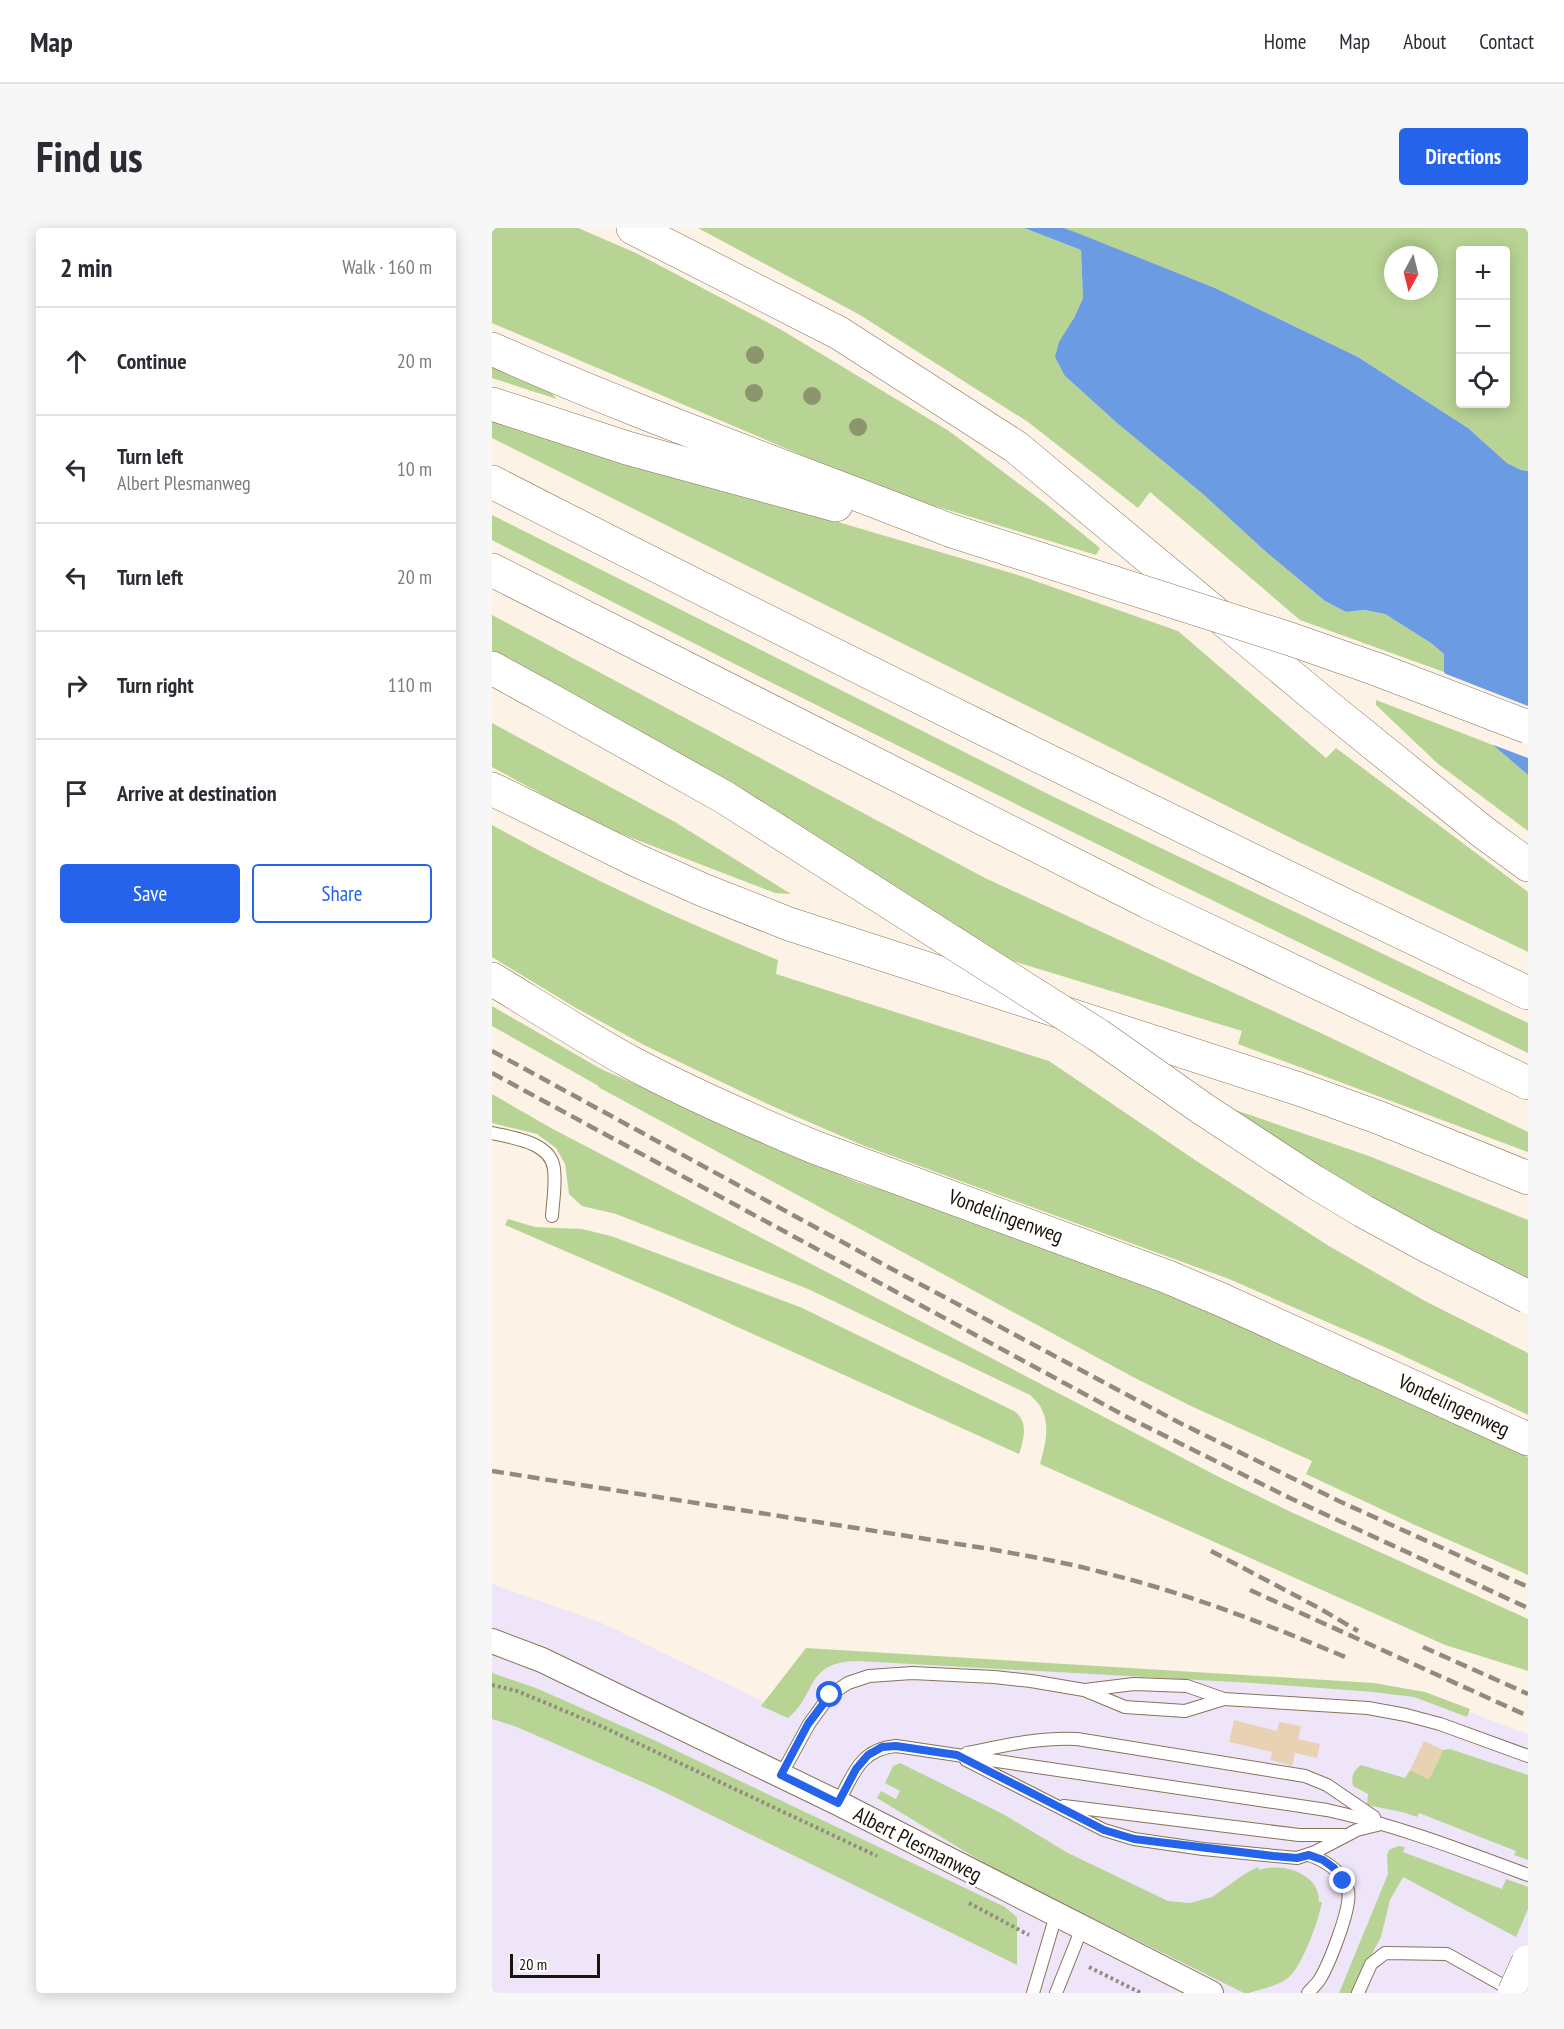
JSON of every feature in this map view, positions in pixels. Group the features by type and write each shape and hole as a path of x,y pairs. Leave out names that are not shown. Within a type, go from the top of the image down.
{"main road":[{"path":"633,228 838,333 1016,447 1327,706 1483,832 1528,865"},
{"path":"492,349 625,405 949,530 1290,639 1528,727"},
{"path":"492,404 627,448 834,505 949,530"},
{"path":"492,482 1184,828 1528,993"},
{"path":"492,570 1148,902 1528,1083"},
{"path":"492,668 753,816 1098,1035 1313,1181 1429,1247 1528,1297"},
{"path":"492,789 649,866 779,920 1302,1090 1390,1122 1528,1178"},
{"name":"Vondelingenweg","path":"492,979 630,1062 760,1125 1168,1277 1528,1439"},
{"path":"1515,1993 1528,1962"}],"street":[{"name":"Albert Plesmanweg","path":"492,1641 542,1660 781,1775 1211,1993"}],"lane":[{"path":"492,1133 526,1141 550,1158 554,1166 552,1216"},
{"path":"781,1775 808,1724 830,1695 848,1683 869,1676 912,1673 994,1677 1084,1690 1125,1707 1185,1711 1224,1699"},
{"path":"1084,1690 1134,1684 1187,1686 1224,1699 1368,1708 1440,1724 1528,1756"},
{"path":"957,1755 1034,1740 1077,1739 1305,1776 1327,1785 1383,1823"},
{"path":"838,1803 856,1769 868,1755 882,1747 896,1746 1292,1805 1383,1823 1528,1875"},
{"path":"957,1755 1104,1830 1134,1839 1297,1858 1309,1855 1366,1826 1383,1823"},
{"path":"1053,1805 1299,1835 1347,1835"},
{"path":"1308,1993 1319,1980 1329,1960 1349,1902 1348,1891 1334,1868 1323,1860 1309,1855"},
{"path":"1033,1993 1056,1915"},
{"path":"1056,1993 1082,1928"},
{"path":"1358,1993 1371,1964 1385,1953 1447,1954 1515,1993"}],"path":[{"name":"Albert Plesmanweg","path":"492,1684 517,1691 603,1726 878,1857"},
{"path":"962,1899 1046,1945"},
{"path":"1070,1957 1141,1993"}],"shaded area":[{"path":"492,1584 602,1623 768,1704 809,1651 1415,1692 1528,1734 1528,1993 492,1993"}],"green space":[{"path":"492,228 578,228 636,253 780,329 949,431 1100,548 1096,555 938,507 909,501 492,323"},
{"path":"698,228 1024,228 1081,250 1083,298 1074,318 1065,376 1325,601 1346,612 1364,610 1385,614 1431,643 1444,654 1444,672 1300,620 1150,492 1138,508 1028,422 860,315"},
{"path":"1064,228 1528,228 1528,471 1507,463 1468,428 1358,357 1215,288"},
{"path":"492,361 544,385 557,399 492,378"},
{"path":"492,420 1021,576 1178,631 1326,758 1336,748 1528,892 1528,952 1295,840 492,438"},
{"path":"492,515 1056,798 1528,1023 1528,1053 1008,800 492,540"},
{"path":"492,615 985,878 1325,1035 1528,1132 1528,1152 1238,1044 1242,1031 1013,961 492,656"},
{"path":"1376,700 1493,745 1528,775 1528,831 1437,763 1376,705"},
{"path":"492,723 675,822 791,894 775,893 598,825 492,767"},
{"path":"492,825 633,897 778,960 776,974 1049,1061 1195,1160 1329,1246 1425,1301 1528,1353 1528,1415 1391,1350 1229,1279 862,1145 772,1106 646,1046 576,1008 492,957"},
{"path":"492,1006 601,1069 857,1182 964,1215 1128,1278 1278,1340 1528,1457 1528,1575 1306,1474 1312,1461 1133,1377 600,1088 492,1026"},
{"path":"492,1094 551,1128 1221,1478 1528,1619 1528,1671 1445,1645 1040,1464 1046,1436 1045,1419 1037,1402 1030,1395 808,1289 616,1214 582,1206 569,1194 565,1164 556,1148 537,1134 492,1123"},
{"path":"1218,1104 1369,1156 1528,1220 1528,1281 1332,1174"},
{"path":"508,1219 535,1227 582,1229 611,1236 800,1307 1014,1411 1022,1420 1024,1431 1019,1454 669,1296 505,1225"},
{"path":"806,1648 1374,1683 1425,1692 1470,1709 1467,1717 1414,1697 1373,1692 858,1661 828,1667 820,1673 797,1709 788,1718 761,1706"},
{"path":"492,1673 536,1688 656,1741 1005,1907 1017,1917 1017,1965 656,1788 517,1727 492,1719"},
{"path":"1450,1749 1528,1775 1528,1860 1514,1855 1516,1851 1419,1813 1417,1817 1367,1805 1368,1794 1353,1786 1353,1774 1361,1765 1405,1778 1410,1770 1429,1779 1443,1750"},
{"path":"900,1763 1003,1814 1068,1853 1168,1901 1190,1903 1212,1897 1258,1867 1259,1870 1278,1868 1298,1872 1313,1884 1318,1892 1319,1902 1322,1902 1314,1931 1304,1954 1299,1964 1284,1981 1244,1993 997,1871 877,1798 881,1791 896,1799 900,1791 885,1783 893,1766"},
{"path":"1398,1846 1405,1847 1403,1852 1502,1889 1506,1879 1528,1887 1528,1909 1516,1937 1403,1877 1390,1900 1381,1937 1351,1993 1339,1993 1388,1874 1389,1850"}],"water":[{"path":"1024,228 1064,228 1215,288 1358,357 1468,428 1507,463 1528,471 1528,775 1493,745 1444,672 1444,654 1431,643 1385,614 1364,610 1346,612 1325,601 1065,376 1055,357 1059,342 1083,298 1081,250"}],"pier":[{"path":"1441,672 1528,706 1528,758 1488,743"}],"building":[{"path":"1234,1720 1277,1731 1279,1722 1301,1726 1298,1739 1320,1744 1317,1758 1295,1753 1292,1766 1270,1760 1272,1752 1229,1742"},
{"path":"1424,1741 1443,1750 1429,1779 1410,1770"}],"railway":[{"path":"492,1051 1178,1422 1341,1502 1528,1587"},
{"path":"492,1073 1127,1417 1292,1499 1528,1608"},
{"path":"492,1471 990,1549 1073,1565 1133,1580 1196,1600 1350,1659"},
{"path":"1211,1551 1358,1631"},
{"path":"1250,1590 1528,1716"},
{"path":"1423,1647 1528,1694"}],"route":[{"path":"830,1695 808,1724 781,1775 838,1803 856,1769 868,1755 882,1747 896,1746 957,1755 1117,1835 1203,1849 1289,1858 1309,1855 1323,1860 1334,1868 1343,1881"}]}
